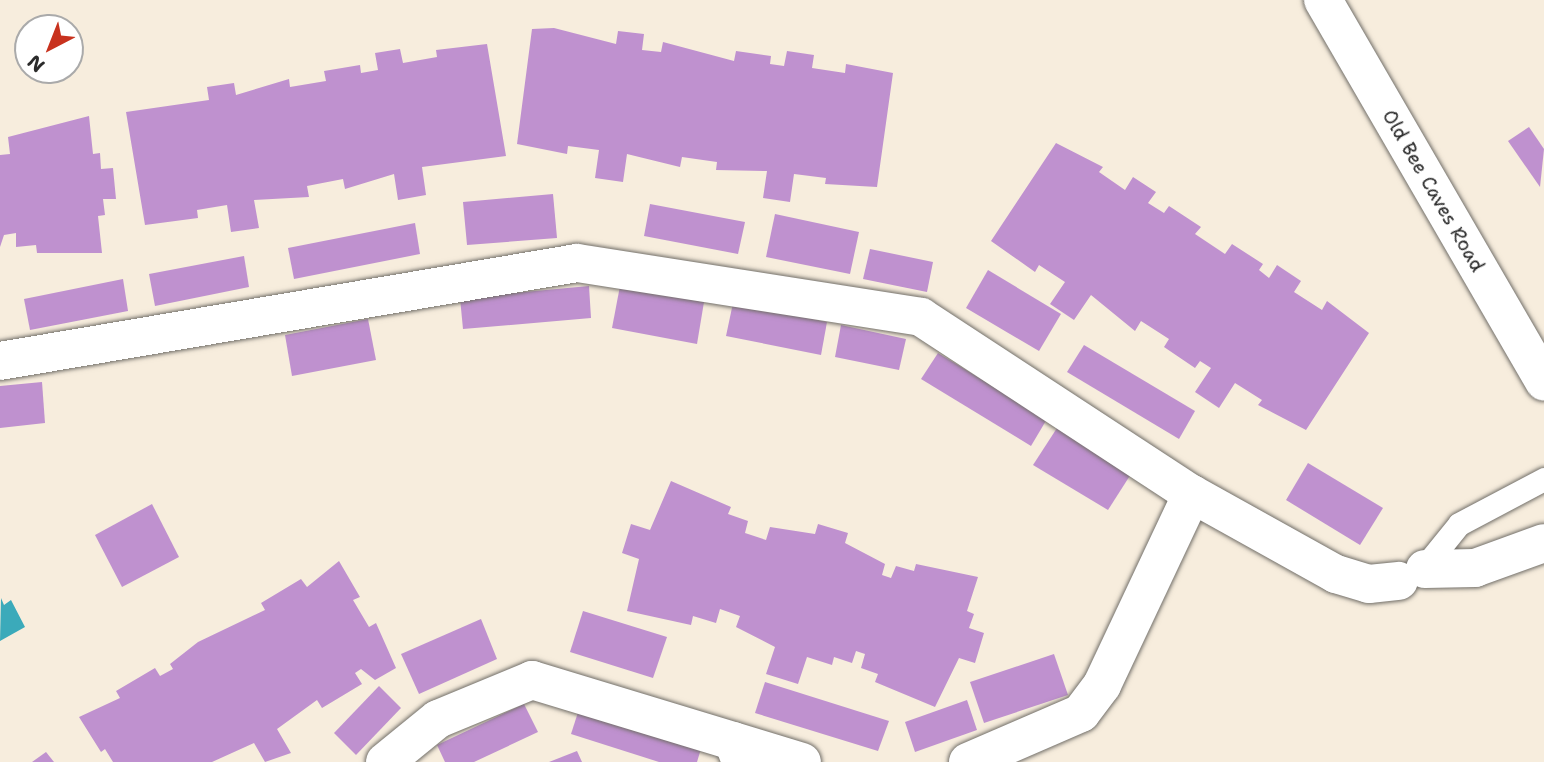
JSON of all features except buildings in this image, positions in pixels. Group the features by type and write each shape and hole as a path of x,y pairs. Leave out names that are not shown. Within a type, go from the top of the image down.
{"street":[{"name":"Old Bee Caves Road","path":"1323,0 1544,382"},
{"path":"0,361 577,263 921,317 1192,494 1336,574 1369,584 1412,575 1475,568 1544,542"},
{"path":"968,762 1081,713 1102,685 1192,494"},
{"path":"385,762 438,719 532,680 737,752 802,762"}],"lane":[{"path":"1412,575 1459,524 1544,479"}],"water":[{"path":"1,598 4,605 11,600 25,627 0,641"}]}
